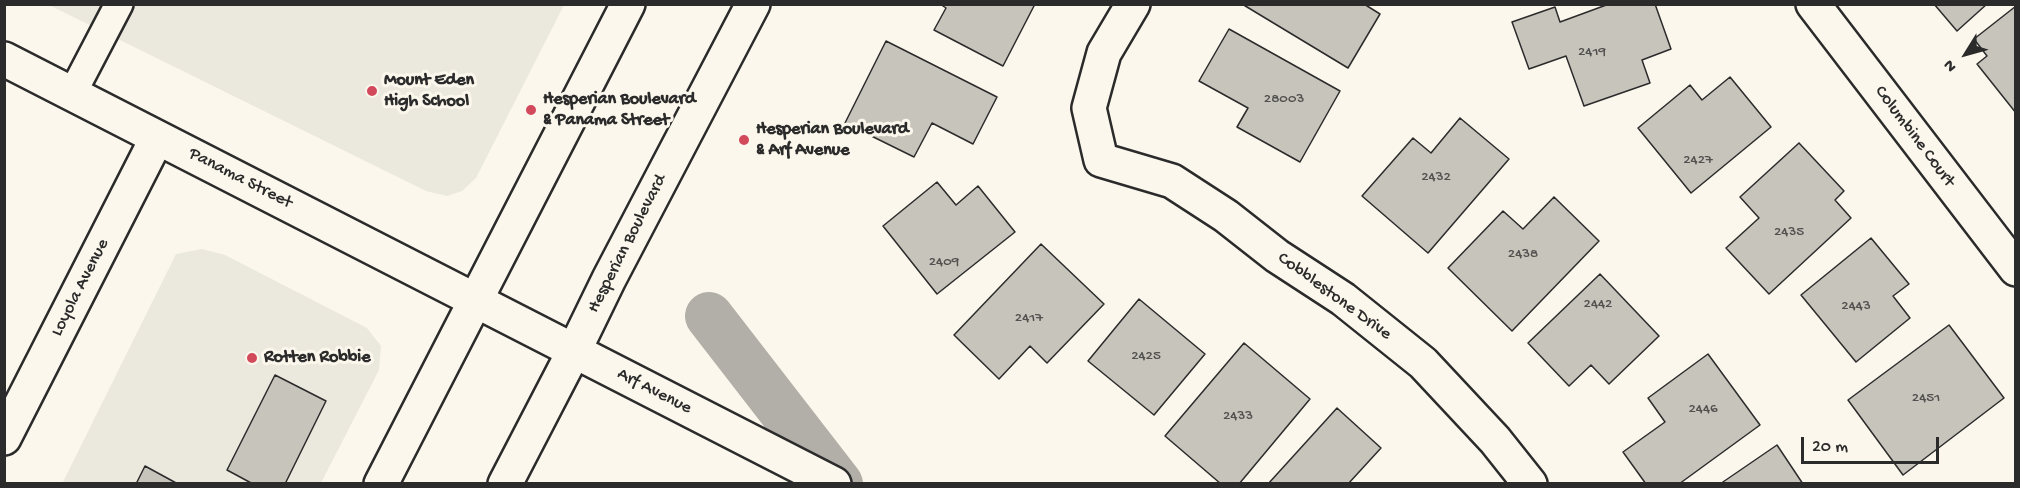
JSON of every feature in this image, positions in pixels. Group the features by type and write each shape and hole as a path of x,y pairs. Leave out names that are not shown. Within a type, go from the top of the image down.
{"street":[{"path":"381,483 628,4"},
{"name":"Hesperian Boulevard","path":"505,483 753,4"},
{"name":"Cobblestone Drive","path":"1133,4 1104,53 1089,108 1101,160 1172,181 1226,216 1277,256 1343,299 1423,363 1495,440 1530,483"},
{"name":"Columbine Court","path":"1813,4 2016,269"},
{"name":"Panama Street","path":"4,59 475,300"},
{"name":"Loyola Avenue","path":"4,438 158,138"},
{"name":"Arf Avenue","path":"475,300 834,483"}],"lane":[{"path":"72,94 119,4"}],"shaded area":[{"name":"Mount Eden High School","path":"49,5 564,5 476,178 462,191 447,196 426,191"},
{"name":"Rotten Robbie","path":"202,249 225,255 367,328 381,346 379,370 321,483 62,484 176,254"}],"building":[{"path":"940,4 1035,4 1003,66 934,30 946,8"},
{"path":"1242,4 1364,4 1380,14 1348,68"},
{"path":"1609,4 1655,4 1671,49 1642,60 1650,83 1584,106 1566,56 1529,69 1512,22 1555,7 1560,22"},
{"path":"1934,4 1987,4 1957,31"},
{"path":"2016,6 2016,113 1977,64 1987,56 1974,39"},
{"path":"1229,29 1340,91 1300,162 1237,127 1248,108 1199,81"},
{"path":"886,41 997,97 973,144 932,123 914,157 845,123"},
{"path":"1730,77 1771,127 1691,193 1638,128 1690,85 1702,100"},
{"path":"1460,118 1509,159 1428,253 1362,196 1413,138 1431,153"},
{"path":"1799,143 1844,191 1835,200 1851,218 1769,294 1726,248 1759,218 1740,197"},
{"path":"937,182 956,205 978,186 1015,232 937,294 883,226"},
{"path":"1554,197 1599,241 1512,331 1448,268 1503,211 1523,229"},
{"path":"1871,238 1909,284 1893,296 1910,318 1856,362 1801,295"},
{"path":"1041,244 1104,304 1047,363 1030,346 999,379 954,335"},
{"path":"1600,274 1659,336 1609,384 1591,365 1569,386 1528,343"},
{"path":"1139,299 1205,354 1154,415 1088,361"},
{"path":"1949,325 2004,398 1903,475 1848,400"},
{"path":"1244,343 1310,399 1239,484 1221,484 1165,436"},
{"path":"1708,354 1760,425 1679,484 1646,484 1623,452 1665,422 1648,398"},
{"path":"275,375 326,401 285,484 253,484 227,470"},
{"path":"1337,408 1381,448 1348,484 1268,484"},
{"path":"1777,445 1803,484 1720,484"},
{"path":"145,466 178,484 136,484"}],"waterway":[{"path":"709,316 839,484"}],"place":[{"name":"Mount Eden High School","path":"372,91"},
{"name":"Hesperian Boulevard & Panama Street","path":"531,110"},
{"name":"Hesperian Boulevard & Arf Avenue","path":"744,140"},
{"name":"Rotten Robbie","path":"252,358"}]}
